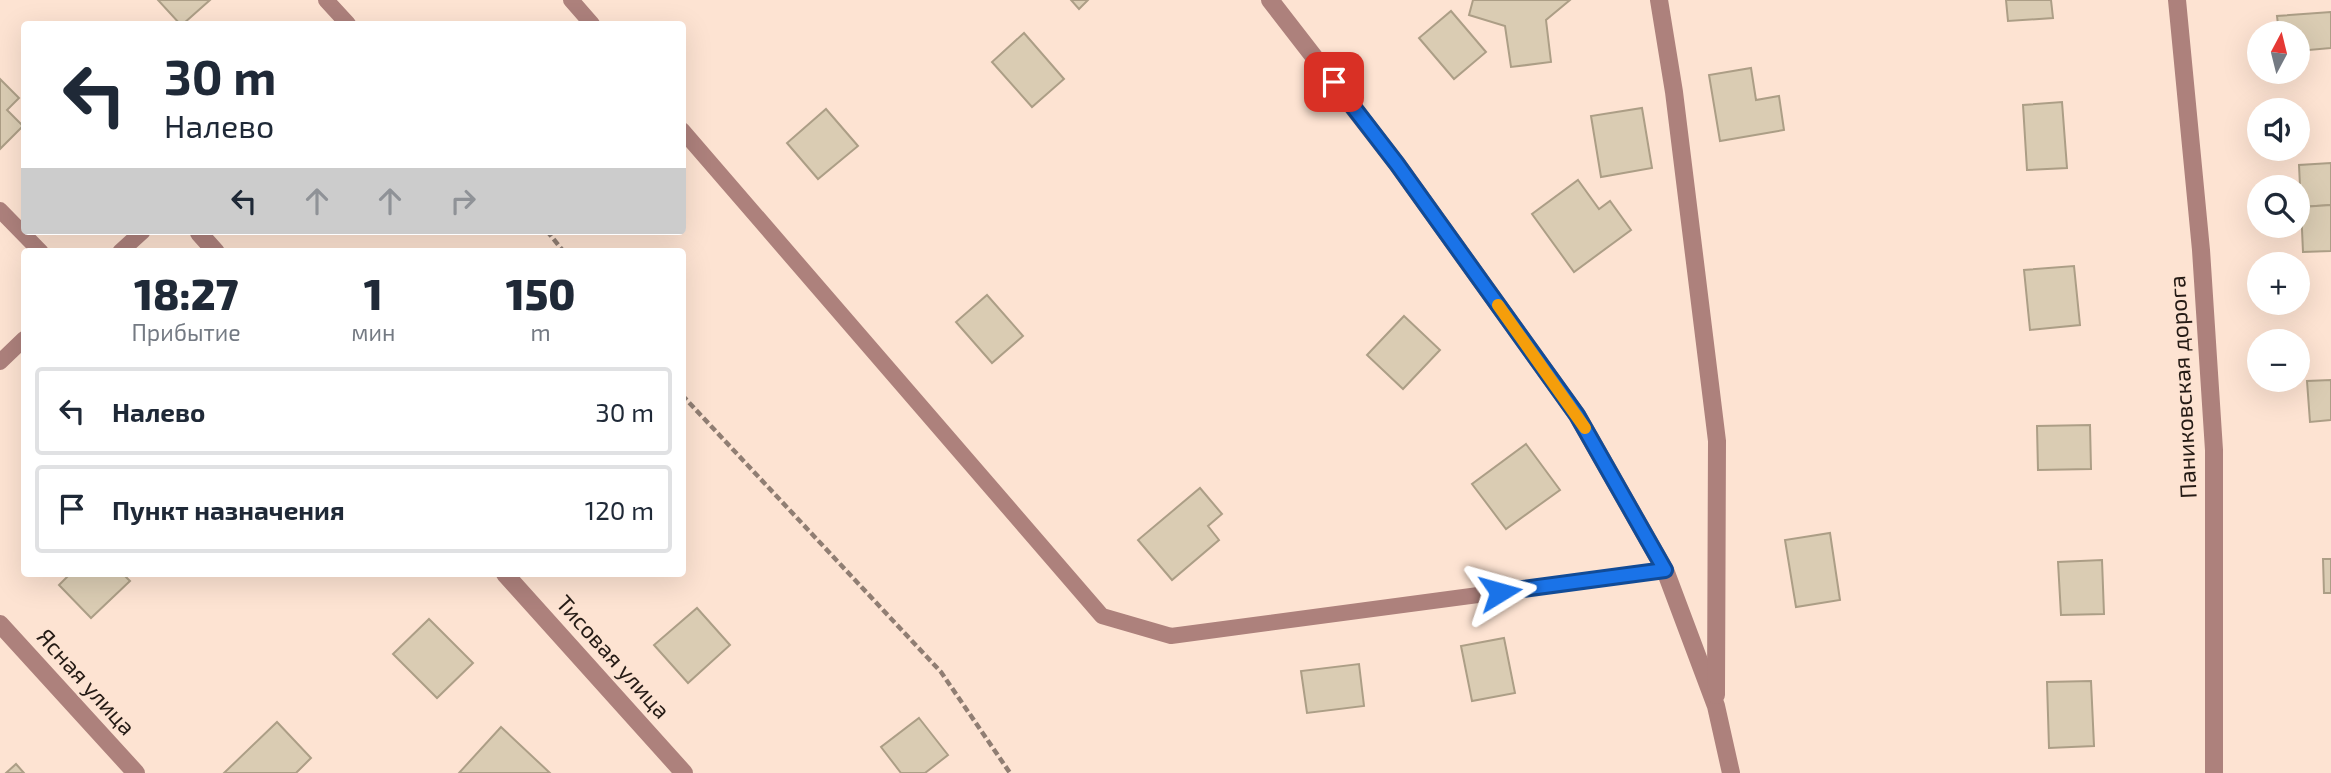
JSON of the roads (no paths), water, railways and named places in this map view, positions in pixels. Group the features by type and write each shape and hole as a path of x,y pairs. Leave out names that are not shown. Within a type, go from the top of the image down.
{"street":[{"path":"1270,0 1397,164 1577,415 1665,570 1716,706 1731,773"},
{"path":"1659,0 1674,92 1717,441 1716,706"},
{"name":"Паниковская дорога","path":"2177,0 2201,250 2214,450 2214,773"},
{"name":"Тисовая улица","path":"508,577 684,773"},
{"name":"Ясная улица","path":"0,624 136,773"}],"lane":[{"path":"326,0 345,21"},
{"path":"571,0 589,21"},
{"path":"686,135 1102,616 1171,636 1665,570"},
{"path":"0,211 21,232"},
{"path":"24,235 37,248"},
{"path":"124,248 139,235"},
{"path":"0,362 21,342"}]}
